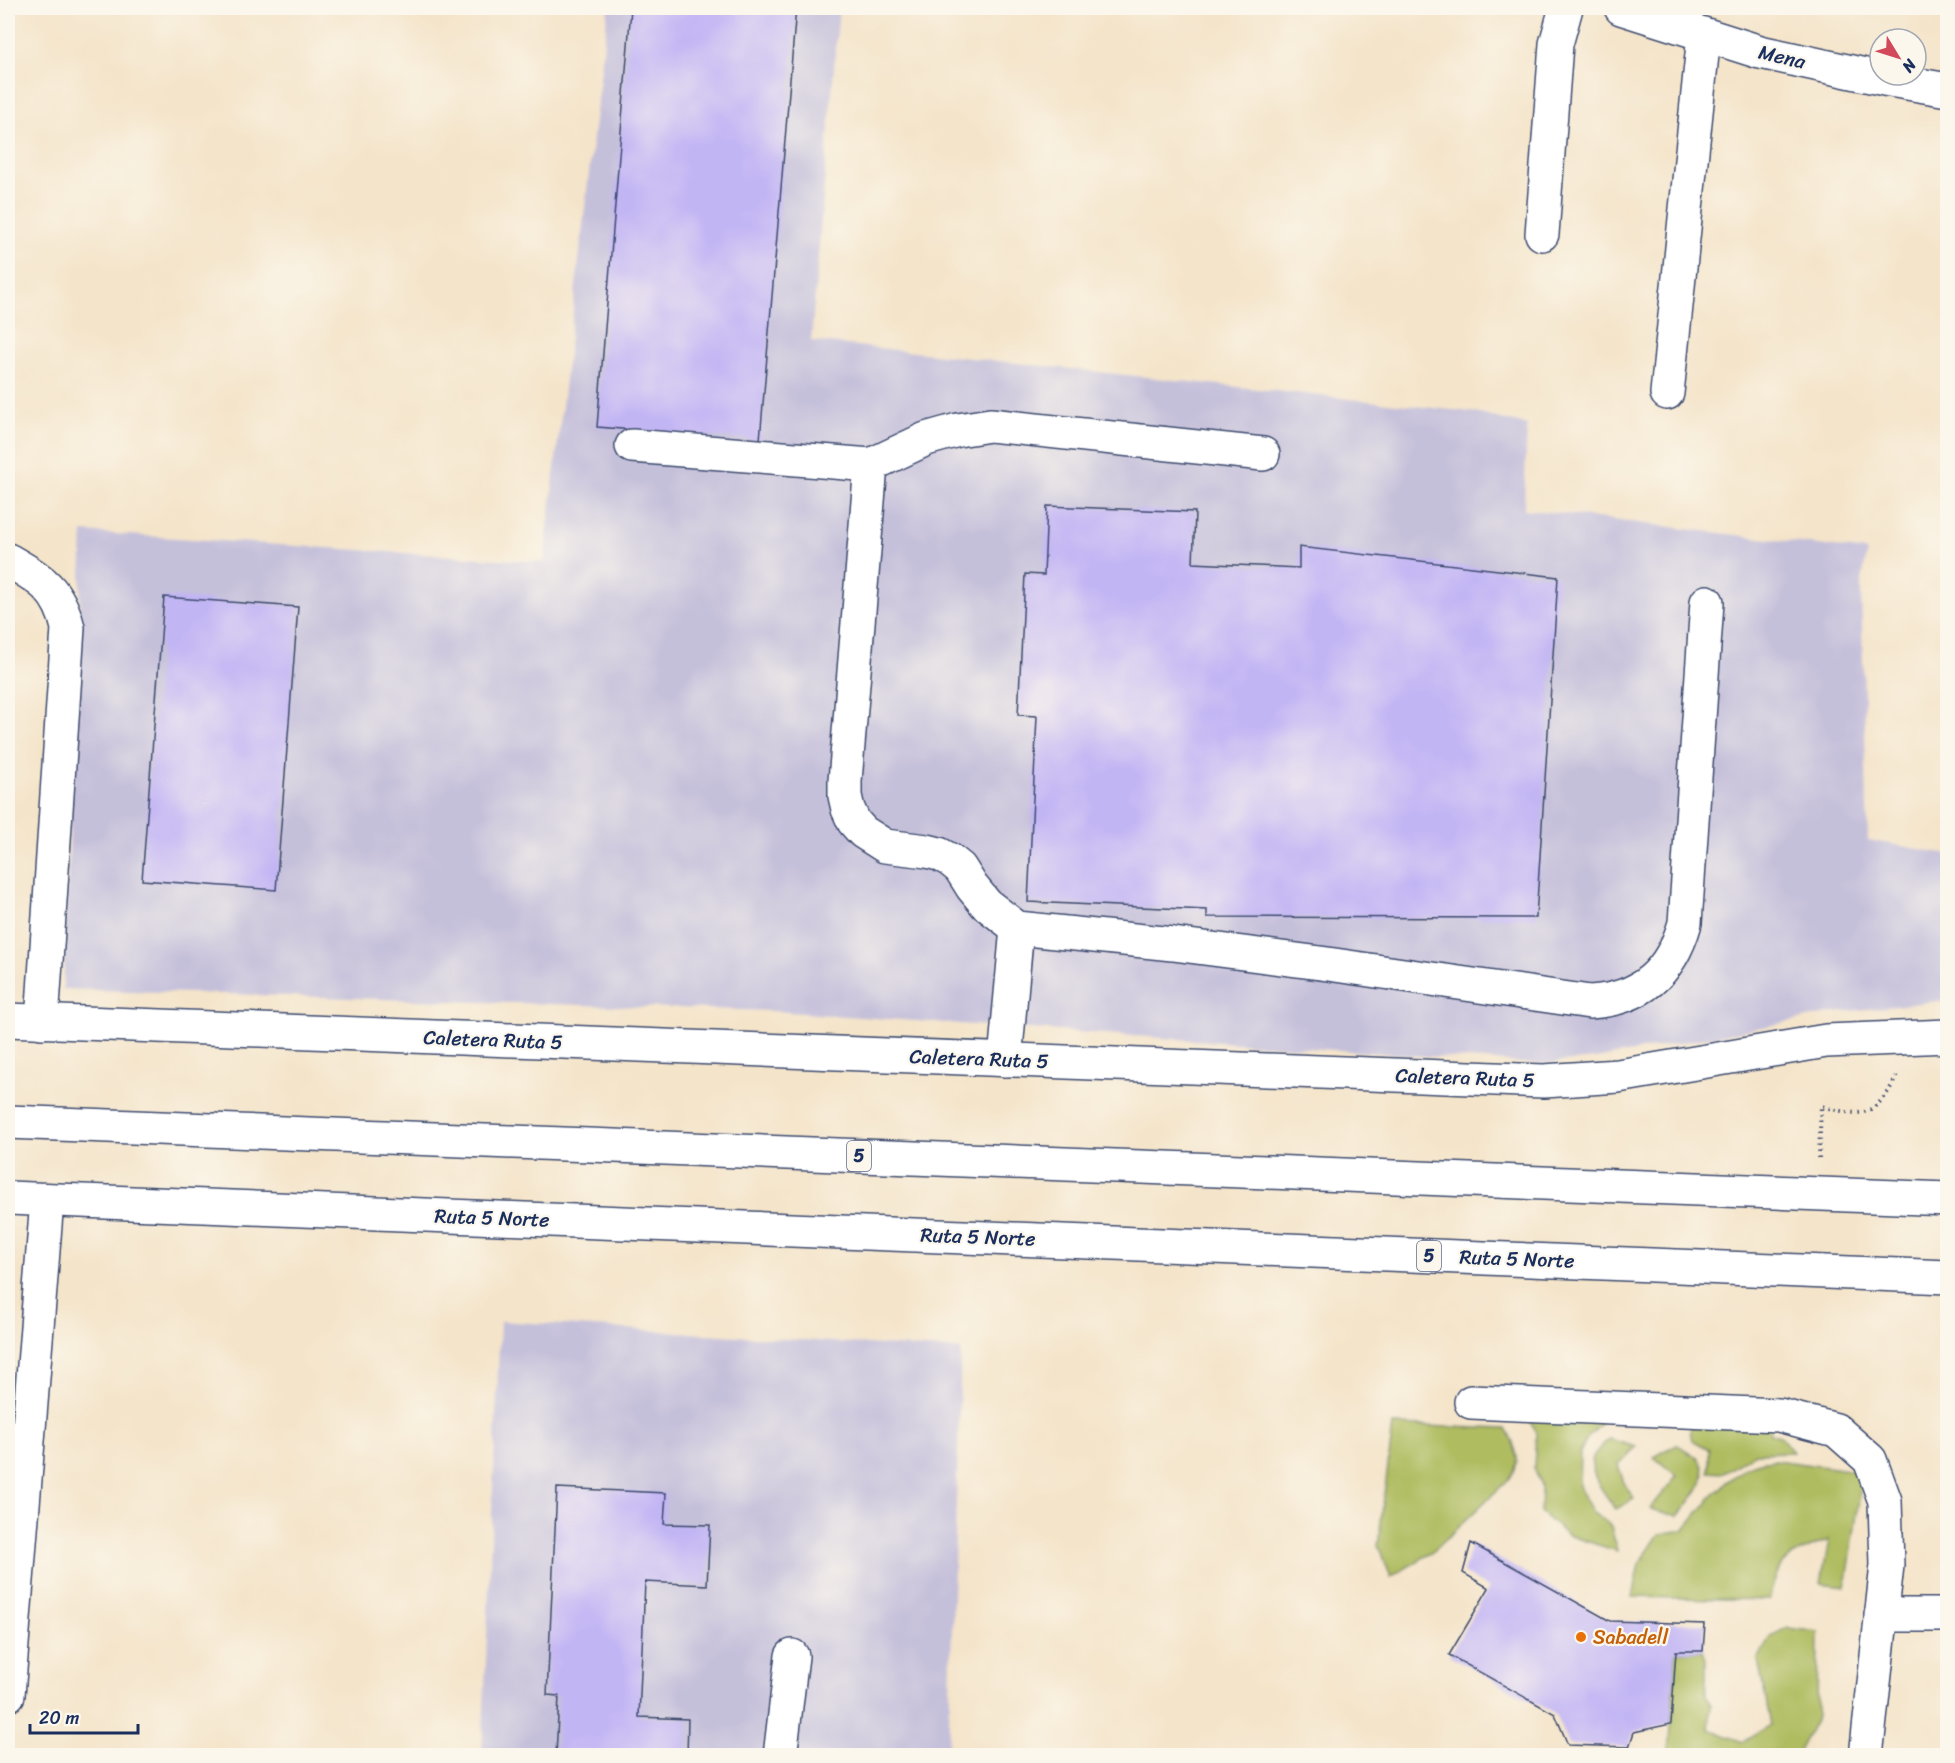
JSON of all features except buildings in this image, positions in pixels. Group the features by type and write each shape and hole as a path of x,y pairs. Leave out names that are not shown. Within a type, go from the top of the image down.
{"main road":[{"path":"1542,234 1556,44 1566,8"},
{"name":"Mena","path":"1621,8 1760,52 1947,90"},
{"path":"1666,393 1704,35"},
{"path":"632,446 871,465 926,439 958,430 990,425 1263,453"},
{"path":"871,465 845,782 848,809 854,822 863,832 885,846 927,851 950,860 960,868 986,904 1017,928 1317,962 1590,1002 1607,1001 1640,989 1654,979 1669,962 1679,944 1685,922 1707,602"},
{"path":"8,560 48,585 64,612 68,628 42,1022"},
{"path":"1005,1060 1017,928"},
{"name":"Caletera Ruta 5","path":"8,1020 1544,1082 1618,1076 1826,1041 1947,1036"},
{"name":"5","path":"8,1122 1947,1200"},
{"name":"Ruta 5 Norte","path":"8,1198 1947,1277"},
{"path":"8,1695 47,1200"},
{"path":"1471,1402 1779,1415 1836,1430 1870,1460 1886,1501 1887,1565 1866,1755"},
{"path":"1881,1615 1947,1615"},
{"path":"780,1755 792,1656"}],"path":[{"path":"1817,1194 1821,1106 1863,1112 1874,1106 1895,1080 1900,1067 1904,1037"}],"shaded area":[{"path":"608,8 839,8 811,341 1471,412 1527,425 1524,509 1867,551 1861,587 1868,840 1947,854 1947,1000 1834,1013 1596,1059 1538,1064 773,1011 63,989 83,532 544,562"},
{"path":"500,1321 961,1350 948,1755 482,1756"}],"green space":[{"path":"1524,1408 1604,1412 1600,1425 1589,1436 1580,1452 1579,1486 1592,1512 1611,1526 1617,1551 1567,1535 1540,1512 1541,1486 1534,1467 1536,1434"},
{"path":"1696,1415 1768,1418 1770,1433 1780,1436 1793,1452 1755,1453 1724,1473 1709,1472 1709,1449 1692,1440 1690,1431"},
{"path":"1393,1425 1506,1429 1515,1447 1517,1460 1510,1478 1431,1553 1391,1577 1378,1546"},
{"path":"1609,1439 1636,1447 1618,1465 1624,1483 1634,1499 1616,1509 1595,1477 1592,1463 1594,1455"},
{"path":"1677,1444 1697,1458 1704,1473 1699,1488 1678,1516 1650,1509 1677,1476 1654,1457"},
{"path":"1775,1460 1863,1472 1846,1587 1821,1584 1829,1540 1797,1553 1782,1564 1769,1600 1632,1597 1639,1564 1659,1534 1684,1530 1699,1511 1732,1478 1755,1464"},
{"path":"1788,1628 1818,1632 1817,1717 1797,1755 1669,1756 1676,1651 1703,1651 1706,1659 1706,1696 1711,1704 1709,1729 1743,1742 1771,1725 1758,1660 1770,1636"}],"place":[{"name":"Sabadell","path":"1581,1637"}]}
